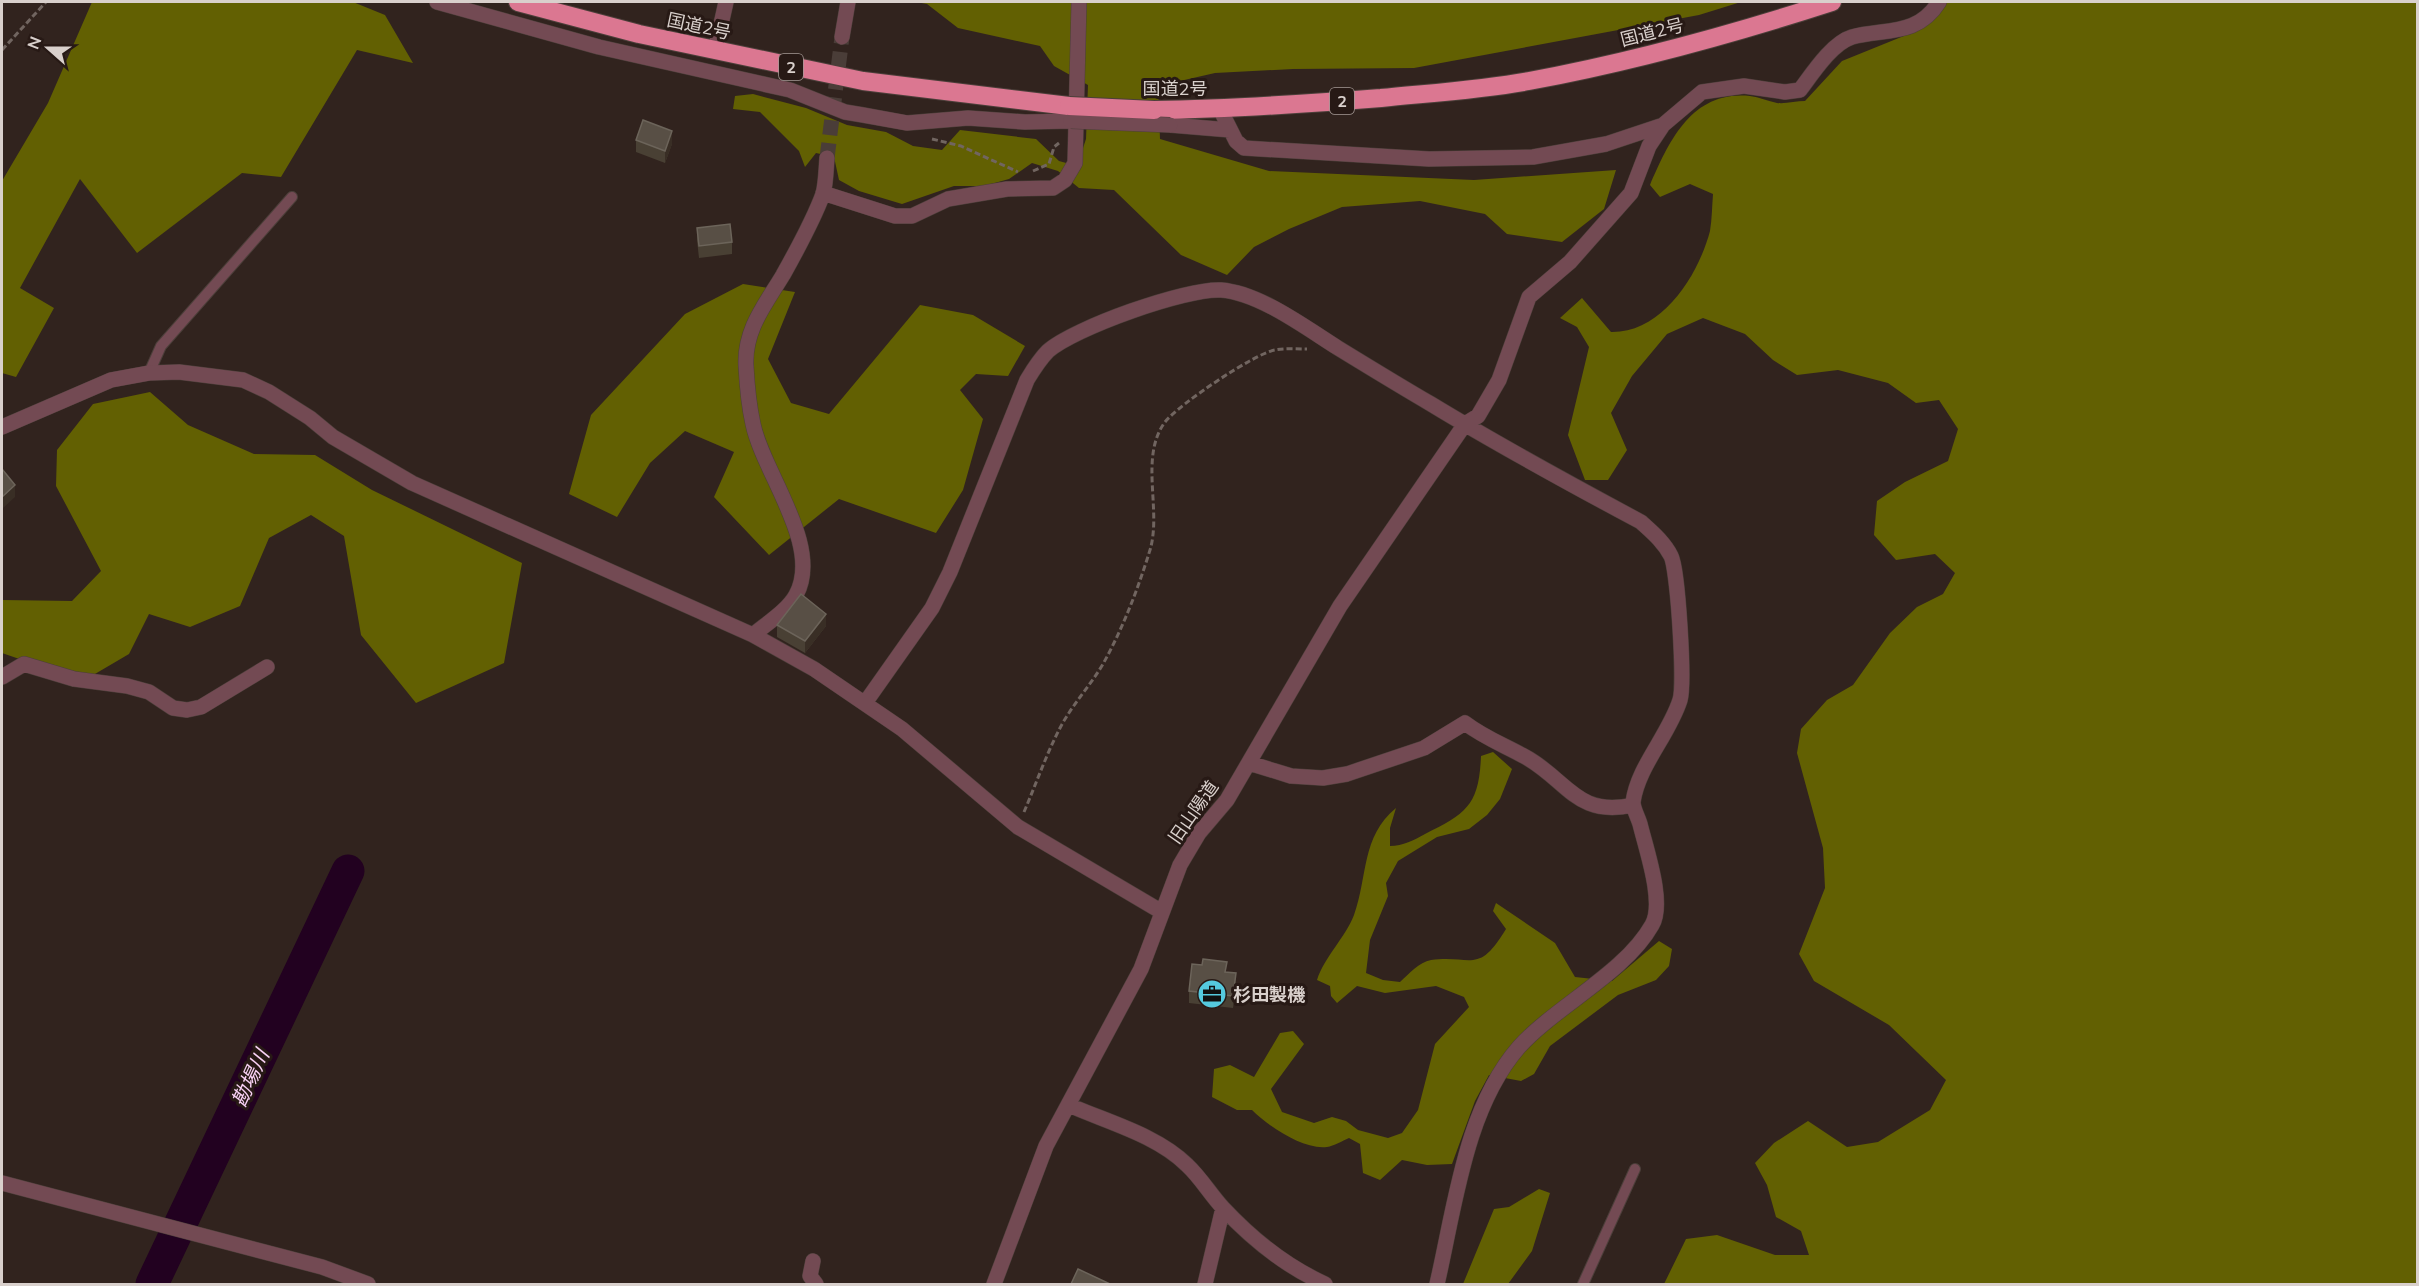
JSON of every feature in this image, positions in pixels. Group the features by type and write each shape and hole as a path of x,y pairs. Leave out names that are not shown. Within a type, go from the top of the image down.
{"highway":[{"name":"国道2号","path":"518,2 715,51 1072,120 1154,110 1220,109 1439,93 1528,81 1637,58 1748,29 1832,2"}],"street":[{"path":"437,2 599,47 790,90 845,112 907,123 969,117 1025,122 1072,120 1230,130"},
{"path":"715,51 726,2"},
{"path":"842,37 848,2"},
{"path":"823,193 895,216 912,216 948,199 1007,189 1053,188 1065,180 1075,163 1072,120 1079,2"},
{"path":"1220,109 1236,141 1244,148 1429,159 1533,157 1606,144 1663,125 1702,92 1744,86 1785,92 1800,90 1822,60 1850,38 1892,33 1930,16 1939,2"},
{"name":"旧山陽道","path":"994,1284 1046,1146 1141,969 1180,865 1249,764 1340,606 1465,424 1478,416 1499,380 1530,297 1570,262 1631,193 1649,146 1663,125"},
{"path":"753,635 795,598 801,584 801,548 795,522 768,469 753,425 746,365 746,341 759,313 789,264 823,193 827,158"},
{"path":"865,704 932,608 950,572 1027,380 1049,350 1076,333 1155,302 1198,292 1222,290 1250,298 1291,318 1465,424 1641,522 1659,539 1672,557 1680,647 1681,697 1669,727 1640,780 1633,805 1658,901 1653,924 1631,952 1520,1046 1495,1081 1474,1128 1437,1284"},
{"path":"2,427 111,380 149,373 179,372 243,380 269,392 310,418 333,437 412,483 753,635 814,669 902,729 1018,827 1162,912"},
{"path":"2,677 24,664 74,679 127,686 149,693 173,708 187,710 201,706 267,667"},
{"path":"1249,764 1291,776 1323,778 1347,774 1424,747 1465,723 1491,742 1531,760 1580,801 1599,807 1617,808 1633,805"},
{"path":"1069,1105 1160,1145 1187,1165 1223,1208 1271,1254 1295,1271 1325,1284"},
{"path":"2,1183 322,1267 368,1284"},
{"path":"1205,1284 1223,1208"},
{"path":"813,1261 810,1275 816,1284"}],"lane":[{"path":"149,373 161,346 292,197"},
{"path":"1583,1284 1635,1169"}],"path":[{"path":"2,50 46,2"},
{"path":"929,138 961,146 1019,172 1029,172 1049,164 1054,147 1072,120"},
{"path":"1018,827 1061,726 1102,666 1123,625 1151,548 1156,511 1152,460 1159,433 1166,420 1219,380 1259,356 1274,350 1325,349 1331,344"}],"shaded area":[{"path":"92,2 353,2 385,15 413,63 357,50 281,177 242,173 137,253 80,179 20,288 54,308 16,377 2,373 2,181 48,103"},
{"path":"916,2 1741,2 1699,15 1414,68 1293,69 1215,73 1158,86 1160,139 1269,171 1474,180 1616,170 1604,209 1562,242 1507,234 1485,214 1420,201 1342,207 1289,229 1254,247 1227,275 1181,255 1114,190 1079,188 1058,171 1032,163 1009,179 984,186 954,186 902,204 859,191 839,180 834,157 816,153 805,167 799,151 760,112 733,109 735,96 753,94 806,108 847,125 886,132 913,146 942,150 960,130 1036,139 1059,161 1077,166 1086,139 1088,85 1054,66 1040,46 958,28 927,4"},
{"path":"1947,2 2417,2 2417,1284 1664,1284 1686,1239 1717,1235 1775,1255 1809,1255 1801,1231 1776,1217 1767,1185 1755,1163 1774,1143 1808,1121 1847,1147 1878,1142 1930,1110 1946,1080 1889,1025 1814,981 1799,954 1825,888 1823,848 1797,753 1801,729 1827,700 1853,685 1890,633 1917,607 1943,594 1955,573 1935,554 1896,560 1874,535 1877,501 1905,482 1948,461 1958,429 1939,400 1916,403 1888,383 1838,370 1797,375 1773,360 1745,334 1703,318 1667,334 1632,376 1611,413 1627,450 1608,480 1585,480 1568,435 1589,347 1577,327 1560,318 1582,298 1611,332 1629,330 1646,323 1662,312 1687,283 1697,266 1710,231 1713,194 1690,184 1660,197 1650,185 1675,136 1698,110 1713,101 1730,96 1757,97 1777,103 1805,101 1842,61 1921,29"},
{"path":"743,284 795,292 768,359 791,403 829,414 920,305 973,315 1025,346 1008,376 976,374 960,390 983,419 963,490 936,533 839,499 769,555 714,497 734,452 685,431 650,463 617,517 569,494 591,415 685,314"},
{"path":"150,392 188,425 254,454 315,455 372,490 522,563 504,663 416,703 361,635 344,536 311,515 269,538 240,606 190,627 149,614 129,654 83,681 2,653 2,600 72,601 101,571 56,486 57,450 93,404"},
{"path":"1493,752 1512,769 1500,799 1487,815 1469,829 1437,837 1398,861 1386,883 1388,896 1370,940 1366,973 1383,980 1400,982 1427,961 1481,958 1488,953 1506,929 1493,911 1496,903 1555,943 1575,977 1612,981 1659,941 1672,949 1669,966 1656,980 1618,995 1550,1046 1534,1074 1521,1081 1489,1075 1475,1101 1452,1164 1427,1165 1402,1160 1380,1180 1363,1173 1360,1144 1349,1138 1327,1147 1307,1145 1276,1130 1252,1110 1237,1110 1212,1097 1214,1069 1230,1065 1254,1077 1280,1033 1293,1031 1304,1044 1271,1089 1282,1112 1314,1123 1332,1117 1346,1121 1358,1130 1388,1138 1402,1133 1418,1110 1435,1044 1469,1007 1464,997 1436,986 1385,993 1357,986 1337,1003 1331,996 1330,986 1317,980 1354,915 1371,844 1385,819 1396,808 1390,828 1390,846 1413,840 1451,820 1468,806 1473,797 1480,773 1481,756"},
{"path":"1539,1189 1550,1193 1532,1251 1508,1284 1463,1284 1494,1209 1509,1207"}],"building":[{"path":"643,120 672,131 665,151 636,140"},
{"path":"730,224 732,242 699,246 697,228"},
{"path":"2,469 15,485 2,497"},
{"path":"801,594 826,614 805,641 777,625"},
{"path":"1203,959 1227,962 1225,972 1236,973 1233,996 1189,991 1192,964 1202,965"},
{"path":"1078,1269 1110,1284 1071,1284"}],"waterway":[{"name":"勘場川","path":"152,1284 348,871"}],"tunnel":[{"path":"827,158 842,37"}],"place":[{"name":"杉田製機","path":"1212,994"}]}
